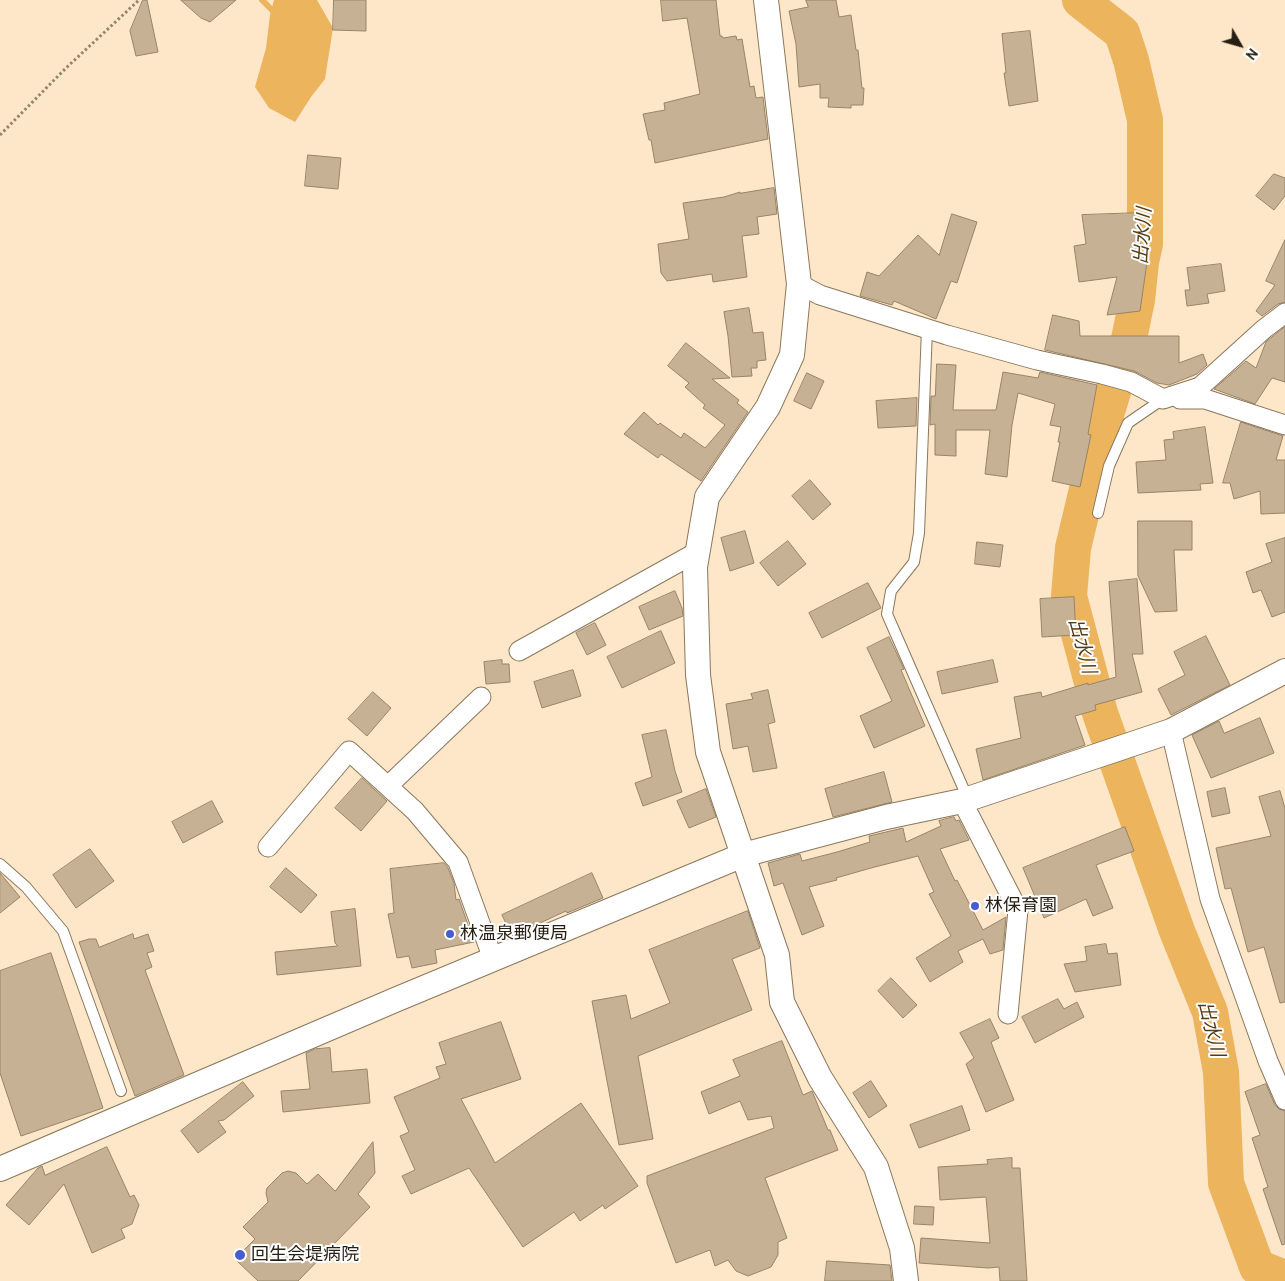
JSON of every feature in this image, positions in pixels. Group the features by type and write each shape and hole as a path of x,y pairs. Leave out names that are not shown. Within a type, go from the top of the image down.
{"street":[{"path":"766,0 799,284 792,355 768,408 707,498 695,567 698,675 708,752 777,955 782,1002 820,1078 876,1166 902,1248 906,1281"},
{"path":"799,284 820,295 927,329 1037,360 1131,382 1163,399 1205,399 1285,425"},
{"path":"1163,399 1200,386 1264,329 1285,313"},
{"path":"519,651 697,552"},
{"path":"0,1169 493,959 743,855 886,816 965,800 1171,731 1285,670"},
{"path":"388,786 481,697"},
{"path":"1171,731 1210,899 1277,1059 1285,1100"},
{"path":"268,847 349,751 415,811 458,862 493,959"},
{"path":"965,800 1018,910 1008,1014"}],"lane":[{"path":"927,329 920,533 914,562 891,591 887,614 965,800"},
{"path":"1098,513 1109,466 1128,423 1163,399"},
{"path":"0,864 26,887 63,932 121,1091"}],"path":[{"path":"0,135 66,68 139,0"}],"shaded area":[{"path":"274,0 317,0 333,28 325,79 295,122 269,108 255,87 266,48"}],"building":[{"path":"143,0 147,0 158,52 136,56 130,31"},
{"path":"181,0 236,0 210,22 201,18"},
{"path":"334,0 366,0 366,31 333,30"},
{"path":"661,0 716,0 720,36 723,38 736,36 737,40 742,39 750,87 754,86 756,98 763,97 768,139 655,163 651,140 649,140 643,114 665,110 664,103 700,94 687,18 663,21"},
{"path":"806,0 836,0 839,17 851,15 856,50 858,50 862,88 864,88 863,105 851,105 851,108 828,107 829,98 820,98 820,84 799,87 796,44 789,11 808,7"},
{"path":"1030,31 1038,101 1009,106 1004,73 1006,73 1002,34"},
{"path":"308,155 341,158 338,189 305,186"},
{"path":"1274,174 1285,178 1285,196 1274,210 1256,196"},
{"path":"774,188 777,214 757,217 759,234 742,236 747,277 713,282 712,274 667,281 661,273 658,244 689,239 683,203 724,197 740,192"},
{"path":"1140,213 1141,261 1147,262 1140,311 1107,315 1117,277 1079,282 1074,246 1086,244 1082,215"},
{"path":"952,214 977,222 957,283 951,281 936,319 894,301 892,305 860,296 867,272 879,276 918,235 939,255"},
{"path":"1285,240 1285,302 1278,304 1262,316 1256,311 1275,285 1266,281"},
{"path":"1221,264 1225,291 1207,294 1209,303 1187,306 1185,290 1190,290 1187,268"},
{"path":"749,308 753,333 763,332 766,360 757,361 757,368 751,368 752,376 732,377 724,312"},
{"path":"1053,315 1079,321 1080,336 1179,336 1179,363 1203,354 1207,365 1197,374 1169,385 1157,383 1134,371 1045,350"},
{"path":"1285,327 1285,382 1272,378 1255,404 1214,389 1246,361 1256,368 1266,342"},
{"path":"686,343 730,378 712,379 739,400 737,403 748,412 701,481 661,454 658,458 624,434 644,412 658,425 660,423 681,438 684,433 705,448 725,425 703,408 705,405 685,387 689,383 668,366"},
{"path":"937,364 956,365 953,410 996,410 1003,372 1038,378 1040,372 1097,385 1088,434 1091,435 1080,487 1052,481 1061,427 1050,425 1055,404 1018,393 1012,425 1007,477 985,474 990,430 956,430 956,456 935,455 935,424 930,425 931,396 935,396"},
{"path":"807,373 824,381 811,409 794,401"},
{"path":"917,398 916,426 878,428 876,401"},
{"path":"1241,422 1283,436 1276,460 1285,460 1285,513 1261,514 1260,491 1234,499 1230,483 1223,483"},
{"path":"1205,427 1213,483 1200,484 1201,490 1138,493 1136,462 1166,460 1164,440 1174,439 1173,432"},
{"path":"810,480 831,504 813,520 792,496"},
{"path":"1138,521 1192,521 1192,550 1174,550 1177,611 1155,612 1138,576"},
{"path":"745,531 754,563 730,571 721,538"},
{"path":"1285,538 1285,612 1272,617 1261,590 1253,593 1246,572 1272,562 1266,544"},
{"path":"788,541 806,564 778,586 760,563"},
{"path":"977,542 1003,545 1000,567 975,564"},
{"path":"1137,579 1143,654 1132,654 1142,692 1095,705 1096,710 1075,716 1085,745 983,780 976,749 1021,738 1014,697 1041,692 1042,697 1088,683 1088,685 1116,677 1109,582"},
{"path":"868,583 881,608 822,638 809,613"},
{"path":"675,591 683,616 649,630 639,607"},
{"path":"1074,597 1076,635 1042,637 1040,599"},
{"path":"595,623 606,645 587,655 576,633"},
{"path":"661,631 675,663 622,688 607,657"},
{"path":"1206,636 1230,685 1171,715 1158,689 1185,675 1174,652"},
{"path":"889,637 904,669 901,670 925,726 874,748 860,716 892,701 867,648"},
{"path":"502,660 502,664 509,664 510,682 486,684 484,662"},
{"path":"993,660 998,682 942,694 937,672"},
{"path":"573,670 581,696 542,708 534,682"},
{"path":"768,690 775,722 768,724 777,768 753,772 748,746 733,749 726,704 753,699 751,694"},
{"path":"373,692 391,708 367,736 348,719"},
{"path":"1260,718 1274,753 1211,778 1192,735 1219,721 1224,733"},
{"path":"666,730 675,771 682,792 643,806 635,783 652,777 642,735"},
{"path":"884,772 892,802 833,817 825,789"},
{"path":"362,778 387,801 361,831 335,808"},
{"path":"1225,788 1230,813 1212,817 1207,792"},
{"path":"706,789 716,817 689,828 677,801"},
{"path":"1280,791 1285,808 1285,1002 1280,1003 1264,947 1248,952 1231,888 1225,889 1216,848 1271,836 1259,797"},
{"path":"212,801 223,822 183,843 172,822"},
{"path":"954,817 956,821 959,820 969,840 940,849 955,881 957,880 983,930 1006,917 1003,950 990,954 983,939 958,951 963,962 930,982 916,958 951,936 929,894 934,892 918,856 809,887 824,926 802,935 783,883 774,886 768,863 800,854 802,861 837,852 870,842 869,836 903,828 906,842 941,826 939,821"},
{"path":"1125,827 1134,851 1096,865 1113,908 1093,916 1086,899 1044,918 1023,868"},
{"path":"90,849 114,881 76,908 53,875"},
{"path":"444,863 454,883 456,900 459,899 474,942 435,950 437,963 412,968 409,956 397,958 388,914 394,913 390,869"},
{"path":"286,868 317,895 301,913 270,887"},
{"path":"0,873 20,897 0,913"},
{"path":"592,873 603,898 567,913 566,911 512,936 502,915"},
{"path":"355,909 361,966 277,975 275,952 338,946 335,943 331,912"},
{"path":"748,911 760,948 732,959 752,1010 638,1056 653,1139 619,1145 592,1001 626,995 631,1019 670,1003 649,950"},
{"path":"133,934 134,939 148,934 154,951 147,953 152,967 145,970 184,1075 135,1096 79,942 96,939 99,947"},
{"path":"1106,944 1108,954 1117,953 1121,985 1075,992 1064,964 1087,961 1085,947"},
{"path":"51,953 103,1108 21,1136 0,1073 0,971"},
{"path":"891,978 917,1005 903,1018 878,991"},
{"path":"1058,999 1064,1009 1077,1002 1084,1017 1035,1043 1022,1017"},
{"path":"990,1019 999,1038 991,1042 1014,1100 986,1112 966,1064 974,1058 960,1033"},
{"path":"501,1022 521,1079 461,1099 495,1163 581,1103 638,1186 605,1209 603,1205 580,1221 574,1212 523,1247 469,1168 411,1194 402,1176 415,1170 400,1136 409,1132 394,1097 440,1078 436,1067 446,1064 439,1043"},
{"path":"782,1041 803,1095 812,1091 838,1150 765,1178 787,1238 778,1242 778,1255 771,1267 748,1276 736,1271 728,1260 715,1266 710,1250 676,1263 647,1183 647,1176 774,1128 771,1116 748,1120 740,1101 709,1114 701,1092 740,1076 733,1060"},
{"path":"330,1048 332,1072 367,1069 370,1103 283,1112 281,1091 310,1089 306,1053 315,1049"},
{"path":"871,1081 887,1106 869,1118 853,1093"},
{"path":"243,1082 254,1096 224,1120 218,1121 226,1132 198,1153 181,1131"},
{"path":"1266,1084 1275,1105 1285,1111 1285,1244 1282,1245 1263,1189 1268,1187 1252,1138 1260,1135 1245,1092"},
{"path":"962,1106 970,1130 919,1148 910,1125"},
{"path":"373,1142 375,1173 358,1194 370,1207 298,1281 258,1281 235,1259 255,1239 243,1227 268,1202 267,1188 282,1173 288,1171 296,1173 307,1184 318,1174 335,1191"},
{"path":"107,1147 130,1197 134,1195 139,1205 132,1224 121,1229 125,1238 92,1253 64,1184 29,1225 6,1205 38,1168 42,1166 45,1175"},
{"path":"1012,1158 1012,1168 1020,1168 1027,1281 1000,1281 999,1267 988,1268 919,1263 921,1238 990,1243 986,1197 940,1200 938,1167 988,1164 987,1160"},
{"path":"915,1206 934,1207 933,1225 914,1224"},
{"path":"827,1261 890,1265 892,1281 825,1281"}],"waterway":[{"path":"262,0 277,15"},
{"name":"出水川","path":"1080,0 1122,33 1131,60 1145,120 1145,244 1129,339 1101,431 1073,548 1069,596 1100,713 1177,931 1210,1012 1221,1072 1226,1183 1257,1267 1285,1278"}],"place":[{"name":"林保育園","path":"975,906"},
{"name":"林温泉郵便局","path":"450,934"},
{"name":"回生会堤病院","path":"240,1255"}]}
